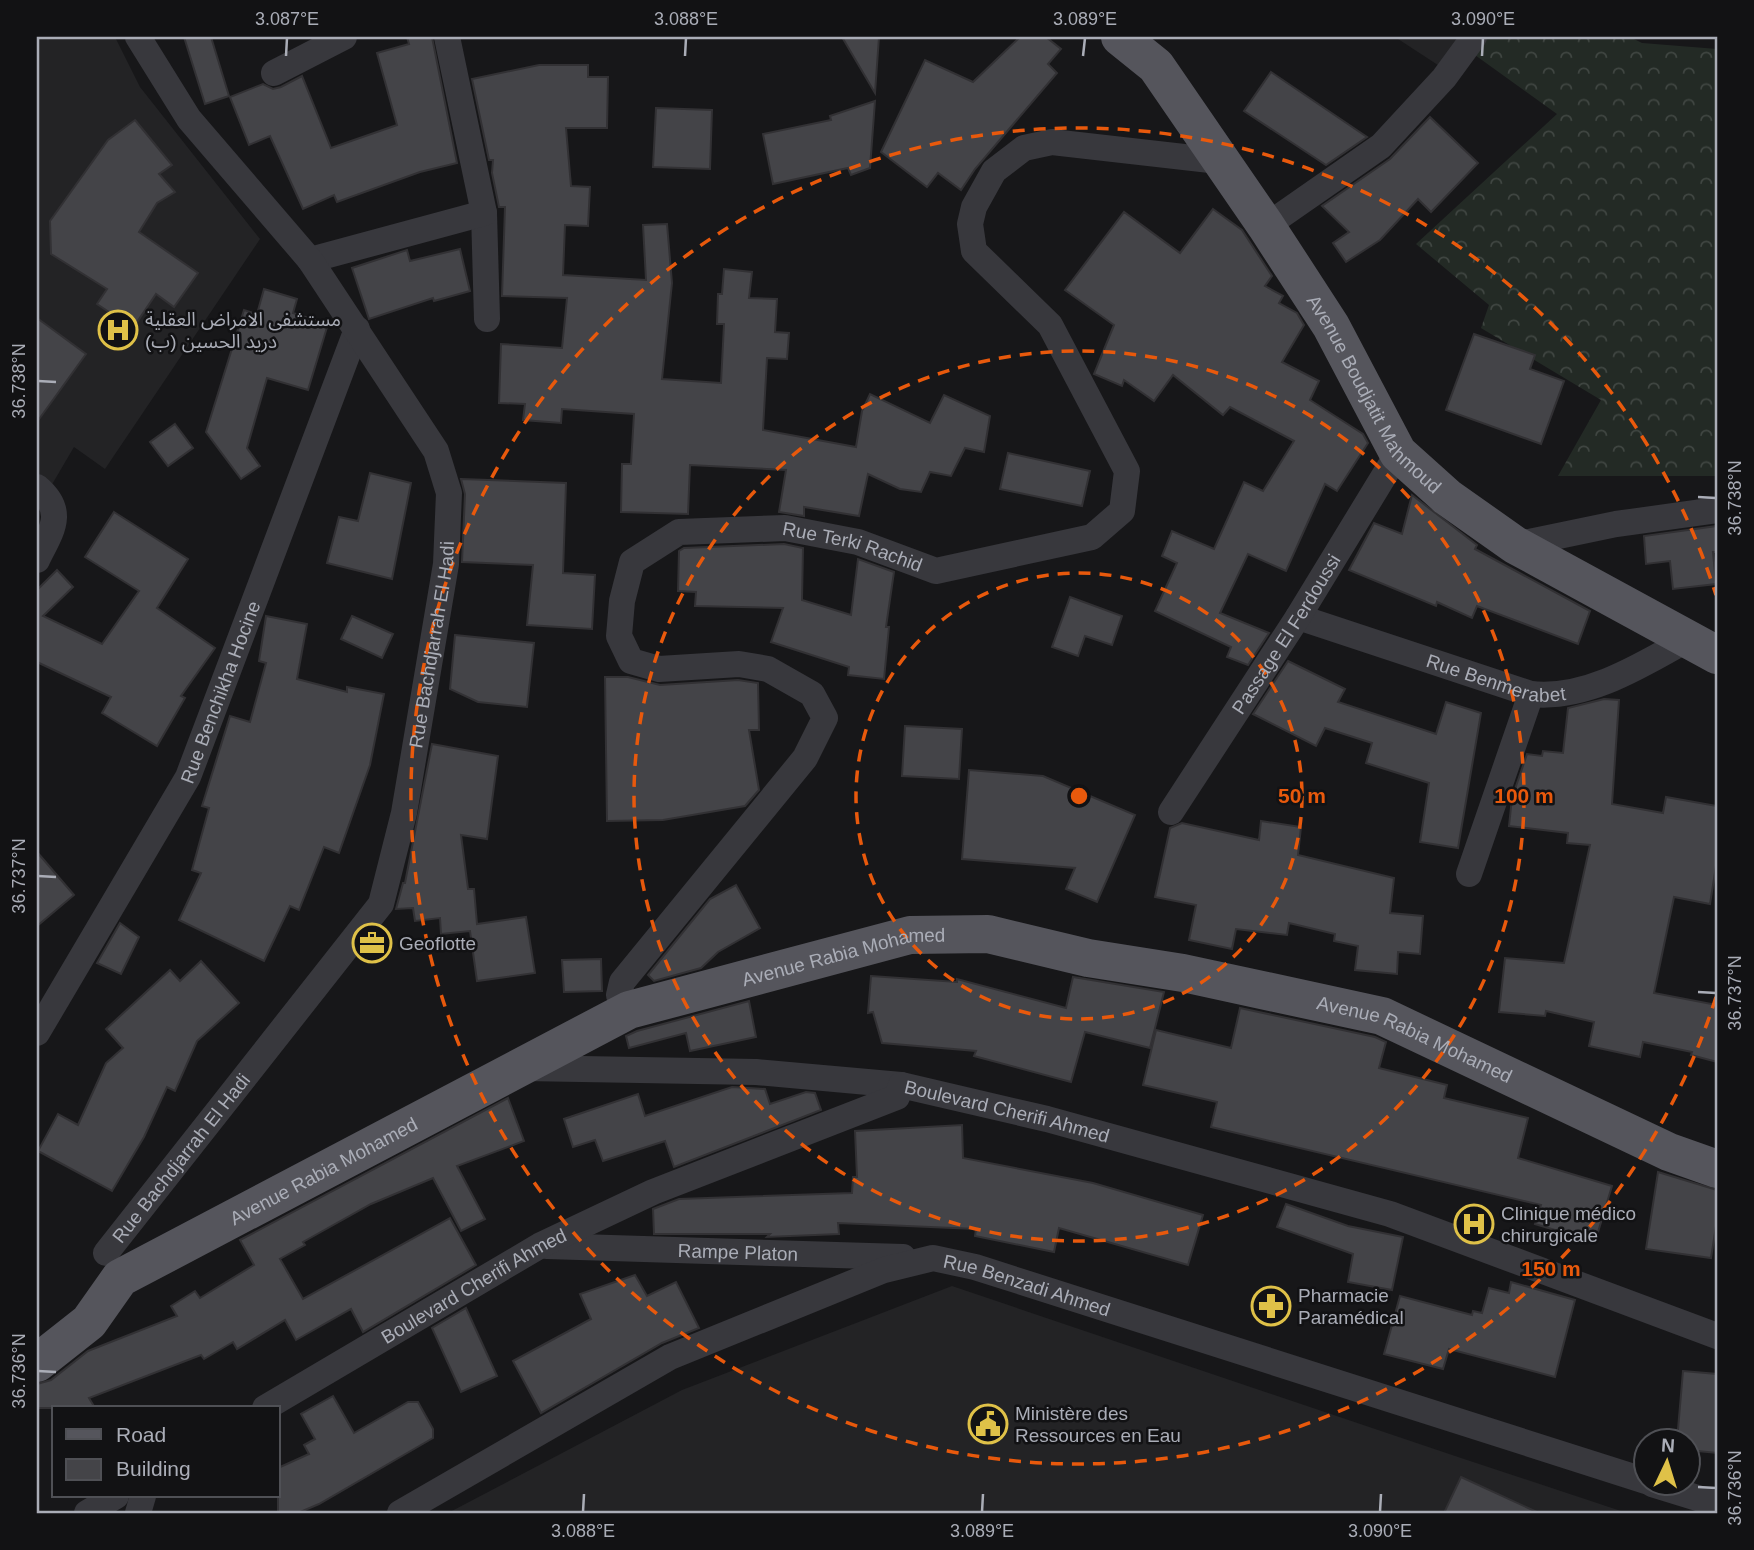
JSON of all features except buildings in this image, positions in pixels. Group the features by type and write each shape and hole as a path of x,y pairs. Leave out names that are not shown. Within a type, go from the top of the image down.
{"main road":[{"name":"Avenue Boudjatit Mahmoud","path":"1120,37 1156,66 1266,226 1331,326 1398,453 1447,497 1515,545 1704,647"},
{"name":"Avenue Rabia Mohamed","path":"37,1363 89,1322 120,1278 514,1068 568,1045 629,1010 910,935 988,934 1088,958 1183,973 1382,1016 1669,1152 1717,1169"}],"street":[{"name":"Rue Bachdjarrah El Hadi","path":"106,1253 381,904 404,813 446,564 449,493 436,451 310,260 188,119 138,37"},
{"path":"274,73 344,37"},
{"path":"447,37 484,213 487,319"},
{"path":"1266,226 1381,146 1444,78 1474,37"},
{"name":"Rue Terki Rachid","path":"629,1010 619,995 622,982 805,758 825,718 812,694 768,669 739,664 659,669 631,661 620,636 622,601 632,562 679,532 785,527 858,542 936,571 1091,537 1122,511 1127,471 1050,325 974,251 970,224 974,207 994,171 1024,148 1052,142 1219,161"},
{"path":"310,260 484,213"},
{"name":"Rue Benchikha Hocine","path":"37,1033 188,777 357,329"},
{"name":"Passage El Ferdoussi","path":"1171,811 1298,617 1398,453"},
{"path":"37,487 50,498 55,512 53,528 37,560"},
{"path":"1515,545 1616,524 1717,510"},
{"name":"Rue Benmerabet","path":"1298,617 1531,694 1555,697 1704,647"},
{"path":"1469,874 1531,694"},
{"path":"514,1068 756,1072 901,1085"},
{"name":"Boulevard Cherifi Ahmed","path":"268,1406 541,1245 653,1192 897,1097 901,1085 1047,1119 1390,1214 1717,1336"},
{"name":"Rampe Platon","path":"541,1245 933,1258"},
{"name":"Rue Benzadi Ahmed","path":"400,1513 670,1357 884,1270 933,1258 975,1267 1632,1477"},
{"path":"87,1513 113,1498"},
{"path":"1698,1498 1717,1504"}],"shaded area":[{"name":"مستشفى الامراض العقلية دريد الحسين (ب)","path":"37,37 115,37 140,87 260,239 105,469 74,447 37,510"},
{"path":"1395,37 1463,37 1444,69"},
{"name":"Ministère des Ressources en Eau","path":"952,1286 1627,1513 448,1513 682,1390"}],"green space":[{"path":"1477,37 1630,37 1642,43 1717,49 1717,476 1558,476 1601,400 1481,328 1489,305 1416,244 1557,114 1468,50"}],"place":[{"name":"مستشفى الامراض العقلية دريد الحسين (ب)","path":"118,330"},
{"name":"Geoflotte","path":"372,943"},
{"name":"Clinique médico chirurgicale","path":"1474,1224"},
{"name":"Pharmacie Paramédical","path":"1271,1306"},
{"name":"Ministère des Ressources en Eau","path":"988,1424"}]}
